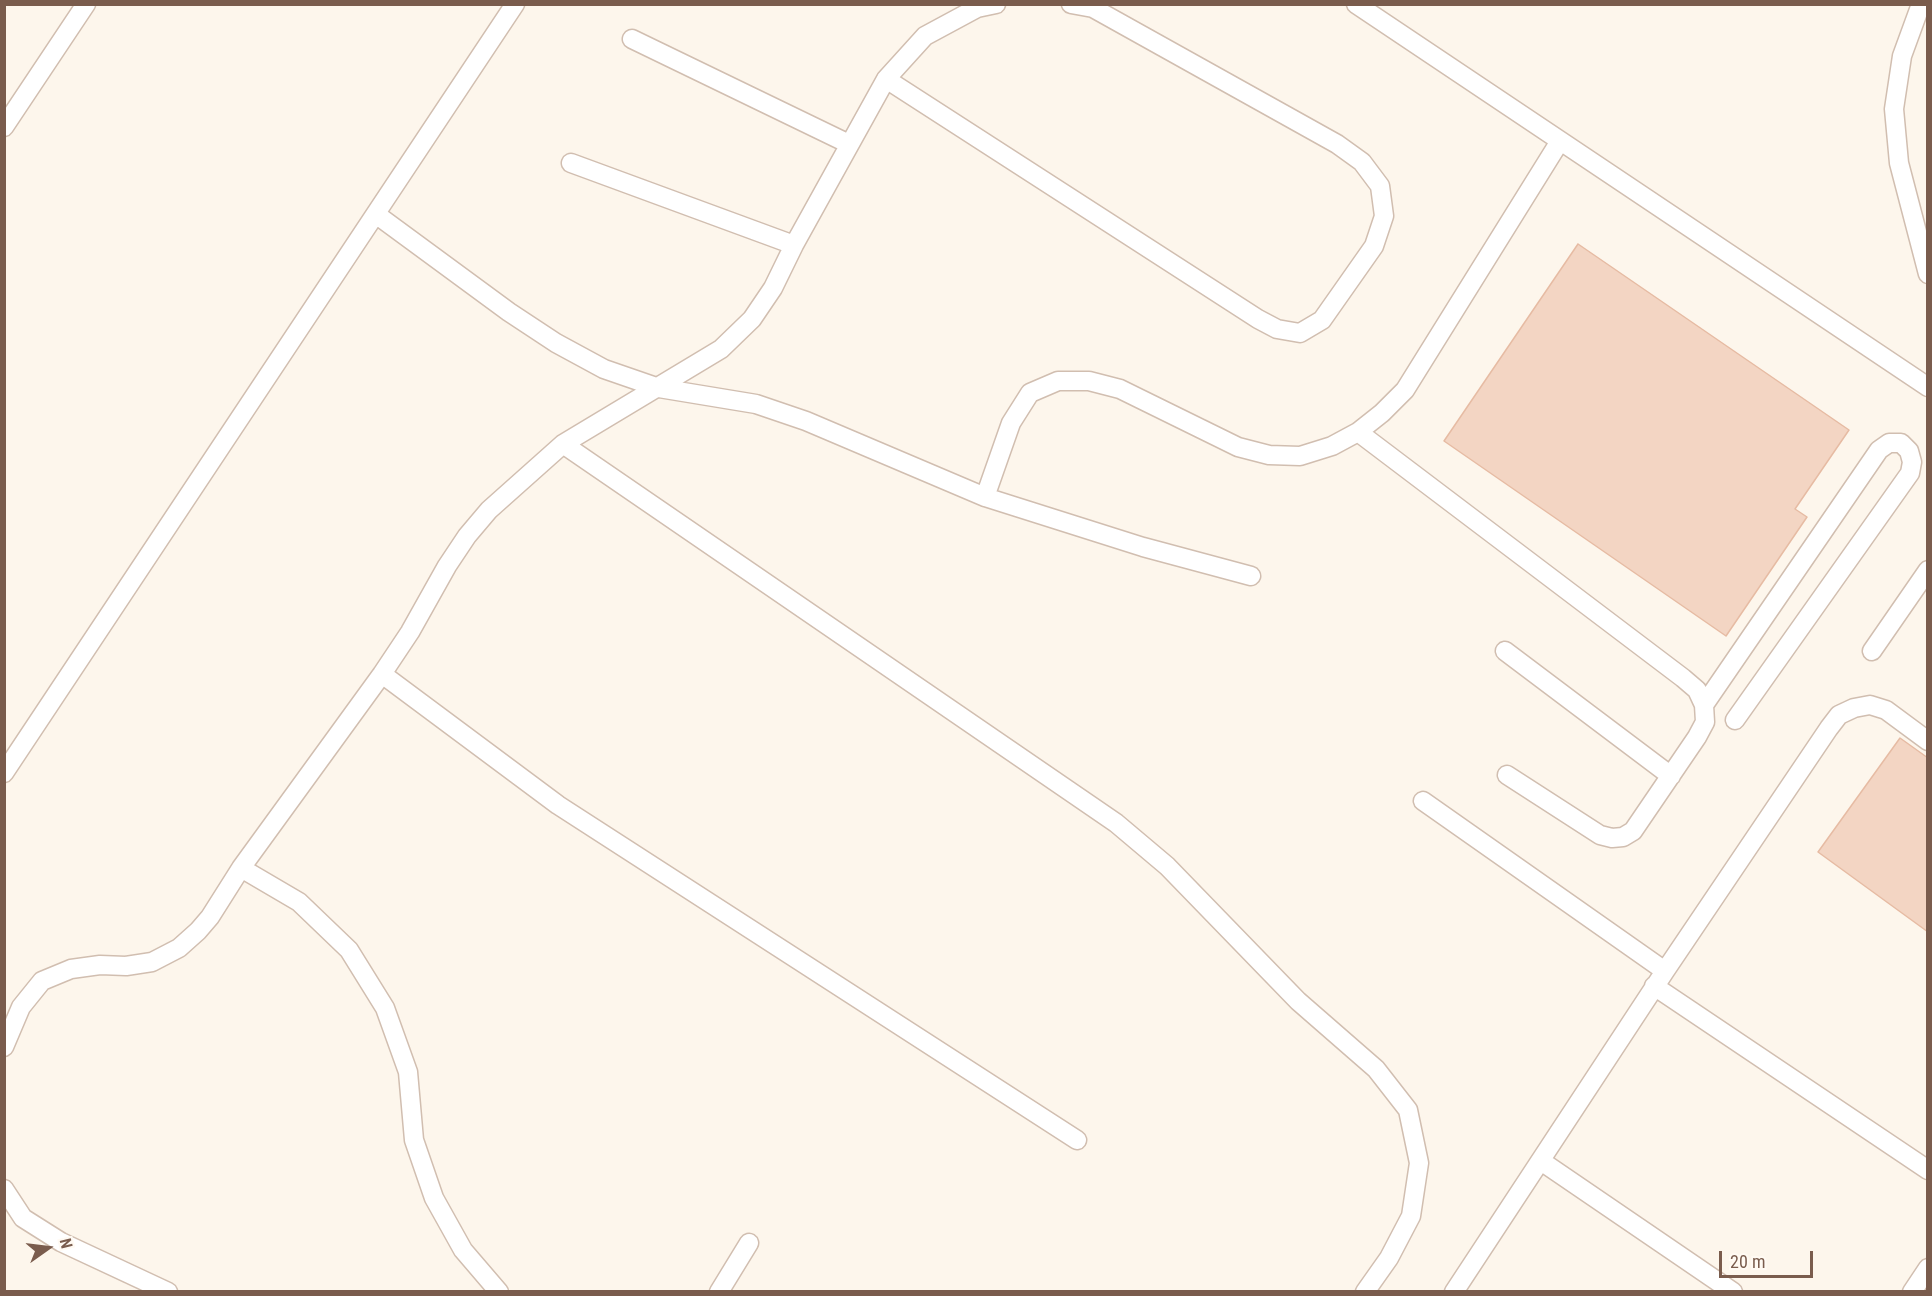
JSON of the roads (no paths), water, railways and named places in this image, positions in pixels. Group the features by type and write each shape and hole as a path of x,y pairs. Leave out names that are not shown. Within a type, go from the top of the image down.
{"lane":[{"path":"4,127 87,4"},
{"path":"4,773 377,215 515,4"},
{"path":"4,1047 21,1007 42,981 71,969 152,962 179,948 210,917 241,867 382,674 468,536 489,510 563,444 721,349 752,319 773,288 794,245 886,80 925,36 977,8 996,4"},
{"path":"886,80 1258,319 1277,329 1300,333 1322,320 1374,246 1384,216 1380,186 1362,162 1337,144 1093,8 1071,4"},
{"path":"1356,4 1928,387"},
{"path":"1921,4 1902,56 1894,109 1899,163 1928,273"},
{"path":"632,39 849,144"},
{"path":"985,497 1011,423 1030,393 1058,381 1089,381 1120,389 1239,447 1269,455 1300,456 1332,446 1358,432 1406,390 1560,141"},
{"path":"571,163 794,245"},
{"path":"377,215 509,312 556,343 604,369 659,388 756,404 786,414 985,497 1143,547 1251,576"},
{"path":"1358,432 1683,678 1697,690 1704,705 1704,722 1697,737 1634,831 1623,837 1612,838 1600,835 1507,775"},
{"path":"1704,705 1879,450 1889,443 1901,443 1909,451 1912,462 1910,473 1735,720"},
{"path":"563,444 1116,823 1167,866 1298,1001 1376,1069 1408,1110 1419,1163 1411,1216 1389,1258 1365,1292"},
{"path":"1872,651 1928,570"},
{"path":"1505,651 1671,776"},
{"path":"382,674 558,805 1077,1140"},
{"path":"1454,1292 1654,986 1828,728 1839,716 1854,708 1870,705 1886,711 1928,741"},
{"path":"1423,801 1665,971"},
{"path":"241,867 300,902 349,950 385,1008 408,1072 414,1140 434,1198 463,1250 499,1292"},
{"path":"1654,986 1928,1170"},
{"path":"1541,1161 1732,1292"},
{"path":"4,1189 23,1218 61,1242 168,1292"},
{"path":"719,1292 748,1243"},
{"path":"1912,1292 1928,1268"}]}
